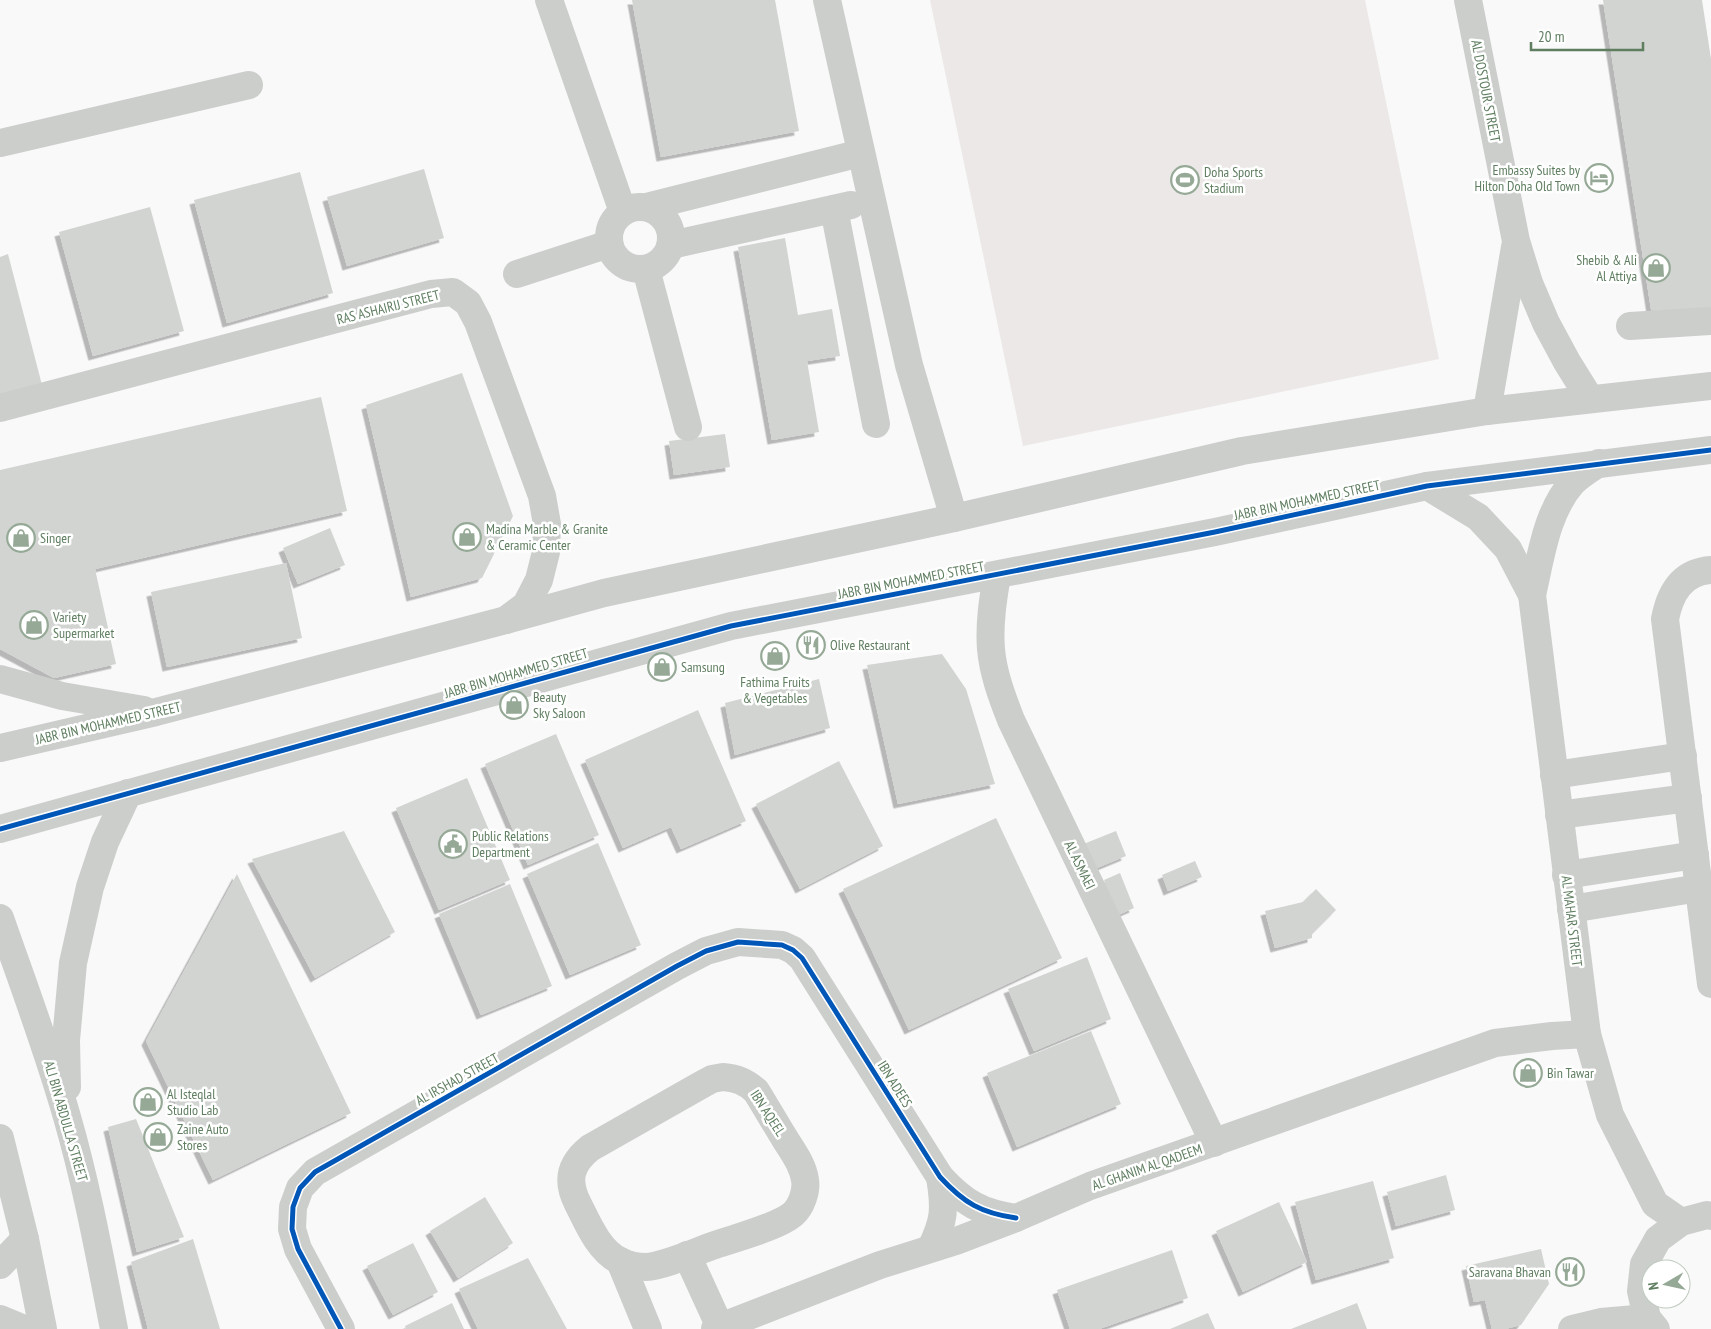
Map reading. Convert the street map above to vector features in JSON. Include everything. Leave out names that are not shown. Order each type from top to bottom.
[{"type":"street","points":[[549,0],[634,210]]},
{"type":"street","points":[[827,0],[909,366],[954,518]]},
{"type":"street","name":"AL DOSTOUR STREET","points":[[1468,0],[1516,241],[1529,283],[1546,323],[1590,399]]},
{"type":"street","points":[[0,143],[250,85]]},
{"type":"street","points":[[634,210],[658,212],[666,221],[671,232],[671,245],[666,256],[657,265],[646,270],[633,269],[622,265],[613,256],[609,244],[609,232],[614,220],[634,210],[861,153]]},
{"type":"street","points":[[671,245],[872,200]]},
{"type":"street","points":[[834,209],[876,424]]},
{"type":"street","name":"AL DOSTOUR STREET","points":[[1487,410],[1498,355],[1516,241]]},
{"type":"street","points":[[517,274],[609,244]]},
{"type":"street","points":[[646,270],[688,427]]},
{"type":"street","name":"RAS ASHAIRIJ STREET","points":[[0,408],[432,294],[453,292],[468,303],[478,322],[542,496],[546,524],[546,552],[539,580],[526,604],[506,620]]},
{"type":"street","points":[[1630,326],[1711,321]]},
{"type":"street","name":"JABR BIN MOHAMMED STREET","points":[[0,748],[156,712],[604,593],[954,518],[1242,451],[1487,410],[1711,386]]},
{"type":"street","name":"JABR BIN MOHAMMED STREET","points":[[0,829],[730,626],[1215,532],[1427,486],[1711,450]]},
{"type":"street","name":"AL MAHAR STREET","points":[[1532,595],[1556,505],[1574,481],[1599,463]]},
{"type":"street","name":"AL MAHAR STREET","points":[[1427,486],[1478,517],[1508,549],[1532,595],[1587,1034],[1610,1115],[1655,1204],[1681,1222]]},
{"type":"street","points":[[1711,570],[1702,571],[1687,578],[1675,589],[1668,603],[1666,619],[1711,984]]},
{"type":"street","name":"AL ASMAEI","points":[[997,575],[992,611],[991,649],[998,685],[1011,720],[1214,1143]]},
{"type":"street","points":[[0,679],[62,696],[156,712]]},
{"type":"street","points":[[1554,775],[1683,756]]},
{"type":"street","points":[[67,1117],[66,1040],[74,962],[90,887],[105,842],[128,793]]},
{"type":"street","points":[[1559,815],[1688,798]]},
{"type":"street","points":[[1566,875],[1695,855]]},
{"type":"street","points":[[1571,910],[1699,888]]},
{"type":"street","name":"ALI BIN ABDULLA STREET","points":[[0,918],[67,1117],[88,1200],[114,1329]]},
{"type":"street","name":"AL IRSHAD STREET","points":[[341,1329],[298,1249],[292,1229],[293,1207],[300,1188],[315,1172],[706,951],[738,942],[771,944]]},
{"type":"street","name":"IBN ADEES","points":[[771,944],[782,945],[793,950],[802,958],[940,1177],[956,1194],[974,1206],[994,1214],[1016,1218]]},
{"type":"street","name":"AL GHANIM AL QADEEM","points":[[718,1328],[880,1265],[1016,1218],[1090,1186],[1495,1043],[1587,1034]]},
{"type":"street","name":"IBN AQEEL","points":[[723,1077],[736,1078],[747,1083],[756,1090],[801,1164],[806,1182],[803,1199],[794,1214],[778,1223],[647,1267],[620,1261],[600,1245],[572,1191],[571,1179],[574,1167],[580,1156],[590,1148],[712,1079],[723,1077]]},
{"type":"street","points":[[0,1138],[25,1239],[42,1329]]},
{"type":"street","name":"IBN ADEES","points":[[931,1248],[942,1223],[944,1212],[940,1177]]},
{"type":"street","points":[[1572,1329],[1602,1322],[1651,1324],[1640,1291],[1644,1264],[1658,1239],[1681,1222],[1707,1215],[1711,1216]]},
{"type":"street","points":[[0,1265],[25,1239]]},
{"type":"street","points":[[687,1255],[718,1328]]},
{"type":"street","points":[[620,1261],[648,1329]]},
{"type":"street","points":[[0,1319],[24,1329]]},
{"type":"shaded area","name":"Doha Sports Stadium","points":[[930,0],[1365,0],[1439,359],[1023,446]]},
{"type":"building","points":[[632,0],[775,0],[799,131],[661,157]]},
{"type":"building","points":[[1603,0],[1702,0],[1711,59],[1711,315],[1653,322]]},
{"type":"building","points":[[424,169],[444,238],[347,266],[327,197]]},
{"type":"building","points":[[300,172],[333,293],[227,323],[194,200]]},
{"type":"building","points":[[150,207],[184,331],[93,356],[59,232]]},
{"type":"building","points":[[785,238],[798,315],[832,309],[840,356],[807,361],[819,432],[772,440],[738,247]]},
{"type":"building","points":[[8,254],[42,385],[0,396],[0,257]]},
{"type":"building","points":[[462,373],[513,516],[482,578],[411,597],[366,405]]},
{"type":"building","points":[[321,397],[347,511],[95,569],[116,664],[54,678],[0,649],[0,470]]},
{"type":"building","points":[[725,434],[730,467],[674,475],[669,441]]},
{"type":"building","points":[[330,528],[345,565],[298,584],[283,548]]},
{"type":"building","points":[[286,563],[302,638],[167,667],[151,592]]},
{"type":"building","points":[[942,654],[966,689],[995,784],[898,804],[867,665]]},
{"type":"building","points":[[819,679],[830,728],[735,755],[725,703]]},
{"type":"building","points":[[698,710],[746,821],[681,849],[671,827],[623,848],[585,760]]},
{"type":"building","name":"Public Relations Department","points":[[556,734],[599,835],[528,865],[485,764]]},
{"type":"building","points":[[839,761],[883,846],[800,889],[756,804]]},
{"type":"building","name":"Public Relations Department","points":[[467,778],[510,880],[439,910],[396,808]]},
{"type":"building","points":[[996,818],[1062,958],[909,1030],[843,889]]},
{"type":"building","points":[[344,831],[395,932],[315,978],[252,859]]},
{"type":"building","points":[[1116,831],[1126,856],[1092,870],[1081,845]]},
{"type":"building","name":"Public Relations Department","points":[[598,843],[641,945],[570,975],[527,874]]},
{"type":"building","points":[[1195,861],[1202,877],[1168,891],[1162,875]]},
{"type":"building","points":[[1120,873],[1134,908],[1118,915],[1104,880]]},
{"type":"building","points":[[237,874],[351,1113],[213,1180],[146,1041]]},
{"type":"building","name":"Public Relations Department","points":[[510,884],[552,986],[481,1015],[439,914]]},
{"type":"building","points":[[1316,889],[1336,910],[1312,934],[1312,938],[1275,948],[1265,911],[1303,902]]},
{"type":"building","points":[[1087,957],[1111,1019],[1034,1051],[1008,989]]},
{"type":"building","points":[[1091,1031],[1121,1104],[1017,1147],[987,1073]]},
{"type":"building","points":[[136,1119],[184,1237],[137,1252],[108,1127]]},
{"type":"building","points":[[1446,1175],[1455,1210],[1396,1226],[1387,1192]]},
{"type":"building","points":[[1373,1181],[1394,1258],[1316,1280],[1295,1202]]},
{"type":"building","points":[[485,1197],[513,1243],[458,1278],[430,1231]]},
{"type":"building","points":[[1279,1202],[1307,1262],[1243,1292],[1216,1231]]},
{"type":"building","points":[[193,1239],[220,1329],[148,1329],[131,1262]]},
{"type":"building","points":[[413,1243],[438,1292],[393,1315],[367,1266]]},
{"type":"building","points":[[1541,1249],[1549,1284],[1521,1325],[1505,1329],[1492,1329],[1485,1300],[1474,1302],[1466,1266]]},
{"type":"building","points":[[1172,1250],[1188,1298],[1099,1329],[1070,1329],[1057,1290]]},
{"type":"building","points":[[528,1258],[567,1329],[478,1329],[459,1289]]},
{"type":"building","points":[[452,1303],[464,1329],[406,1329],[405,1326]]},
{"type":"building","points":[[1357,1303],[1367,1329],[1291,1329]]},
{"type":"building","points":[[1208,1313],[1215,1329],[1170,1329]]},
{"type":"cycle path","points":[[0,829],[731,626],[1215,532],[1427,486],[1711,450]]},
{"type":"cycle path","points":[[341,1329],[298,1249],[292,1229],[293,1207],[300,1188],[315,1172],[677,966],[706,951],[738,942],[782,945],[793,950],[802,958],[940,1177],[957,1194],[983,1210],[1016,1218]]},
{"type":"place","name":"Embassy Suites by Hilton Doha Old Town","points":[[1599,178]]},
{"type":"place","name":"Doha Sports Stadium","points":[[1185,180]]},
{"type":"place","name":"Shebib & Ali Al Attiya","points":[[1656,268]]},
{"type":"place","name":"Madina Marble & Granite & Ceramic Center","points":[[467,537]]},
{"type":"place","name":"Singer","points":[[21,538]]},
{"type":"place","name":"Variety Supermarket","points":[[34,625]]},
{"type":"place","name":"Olive Restaurant","points":[[811,645]]},
{"type":"place","name":"Fathima Fruits & Vegetables","points":[[775,656]]},
{"type":"place","name":"Samsung","points":[[662,667]]},
{"type":"place","name":"Beauty Sky Saloon","points":[[514,705]]},
{"type":"place","name":"Public Relations Department","points":[[453,844]]},
{"type":"place","name":"Bin Tawar","points":[[1528,1073]]},
{"type":"place","name":"Al Isteqlal Studio Lab","points":[[148,1102]]},
{"type":"place","name":"Zaine Auto Stores","points":[[158,1137]]},
{"type":"place","name":"Saravana Bhavan","points":[[1570,1272]]}]
